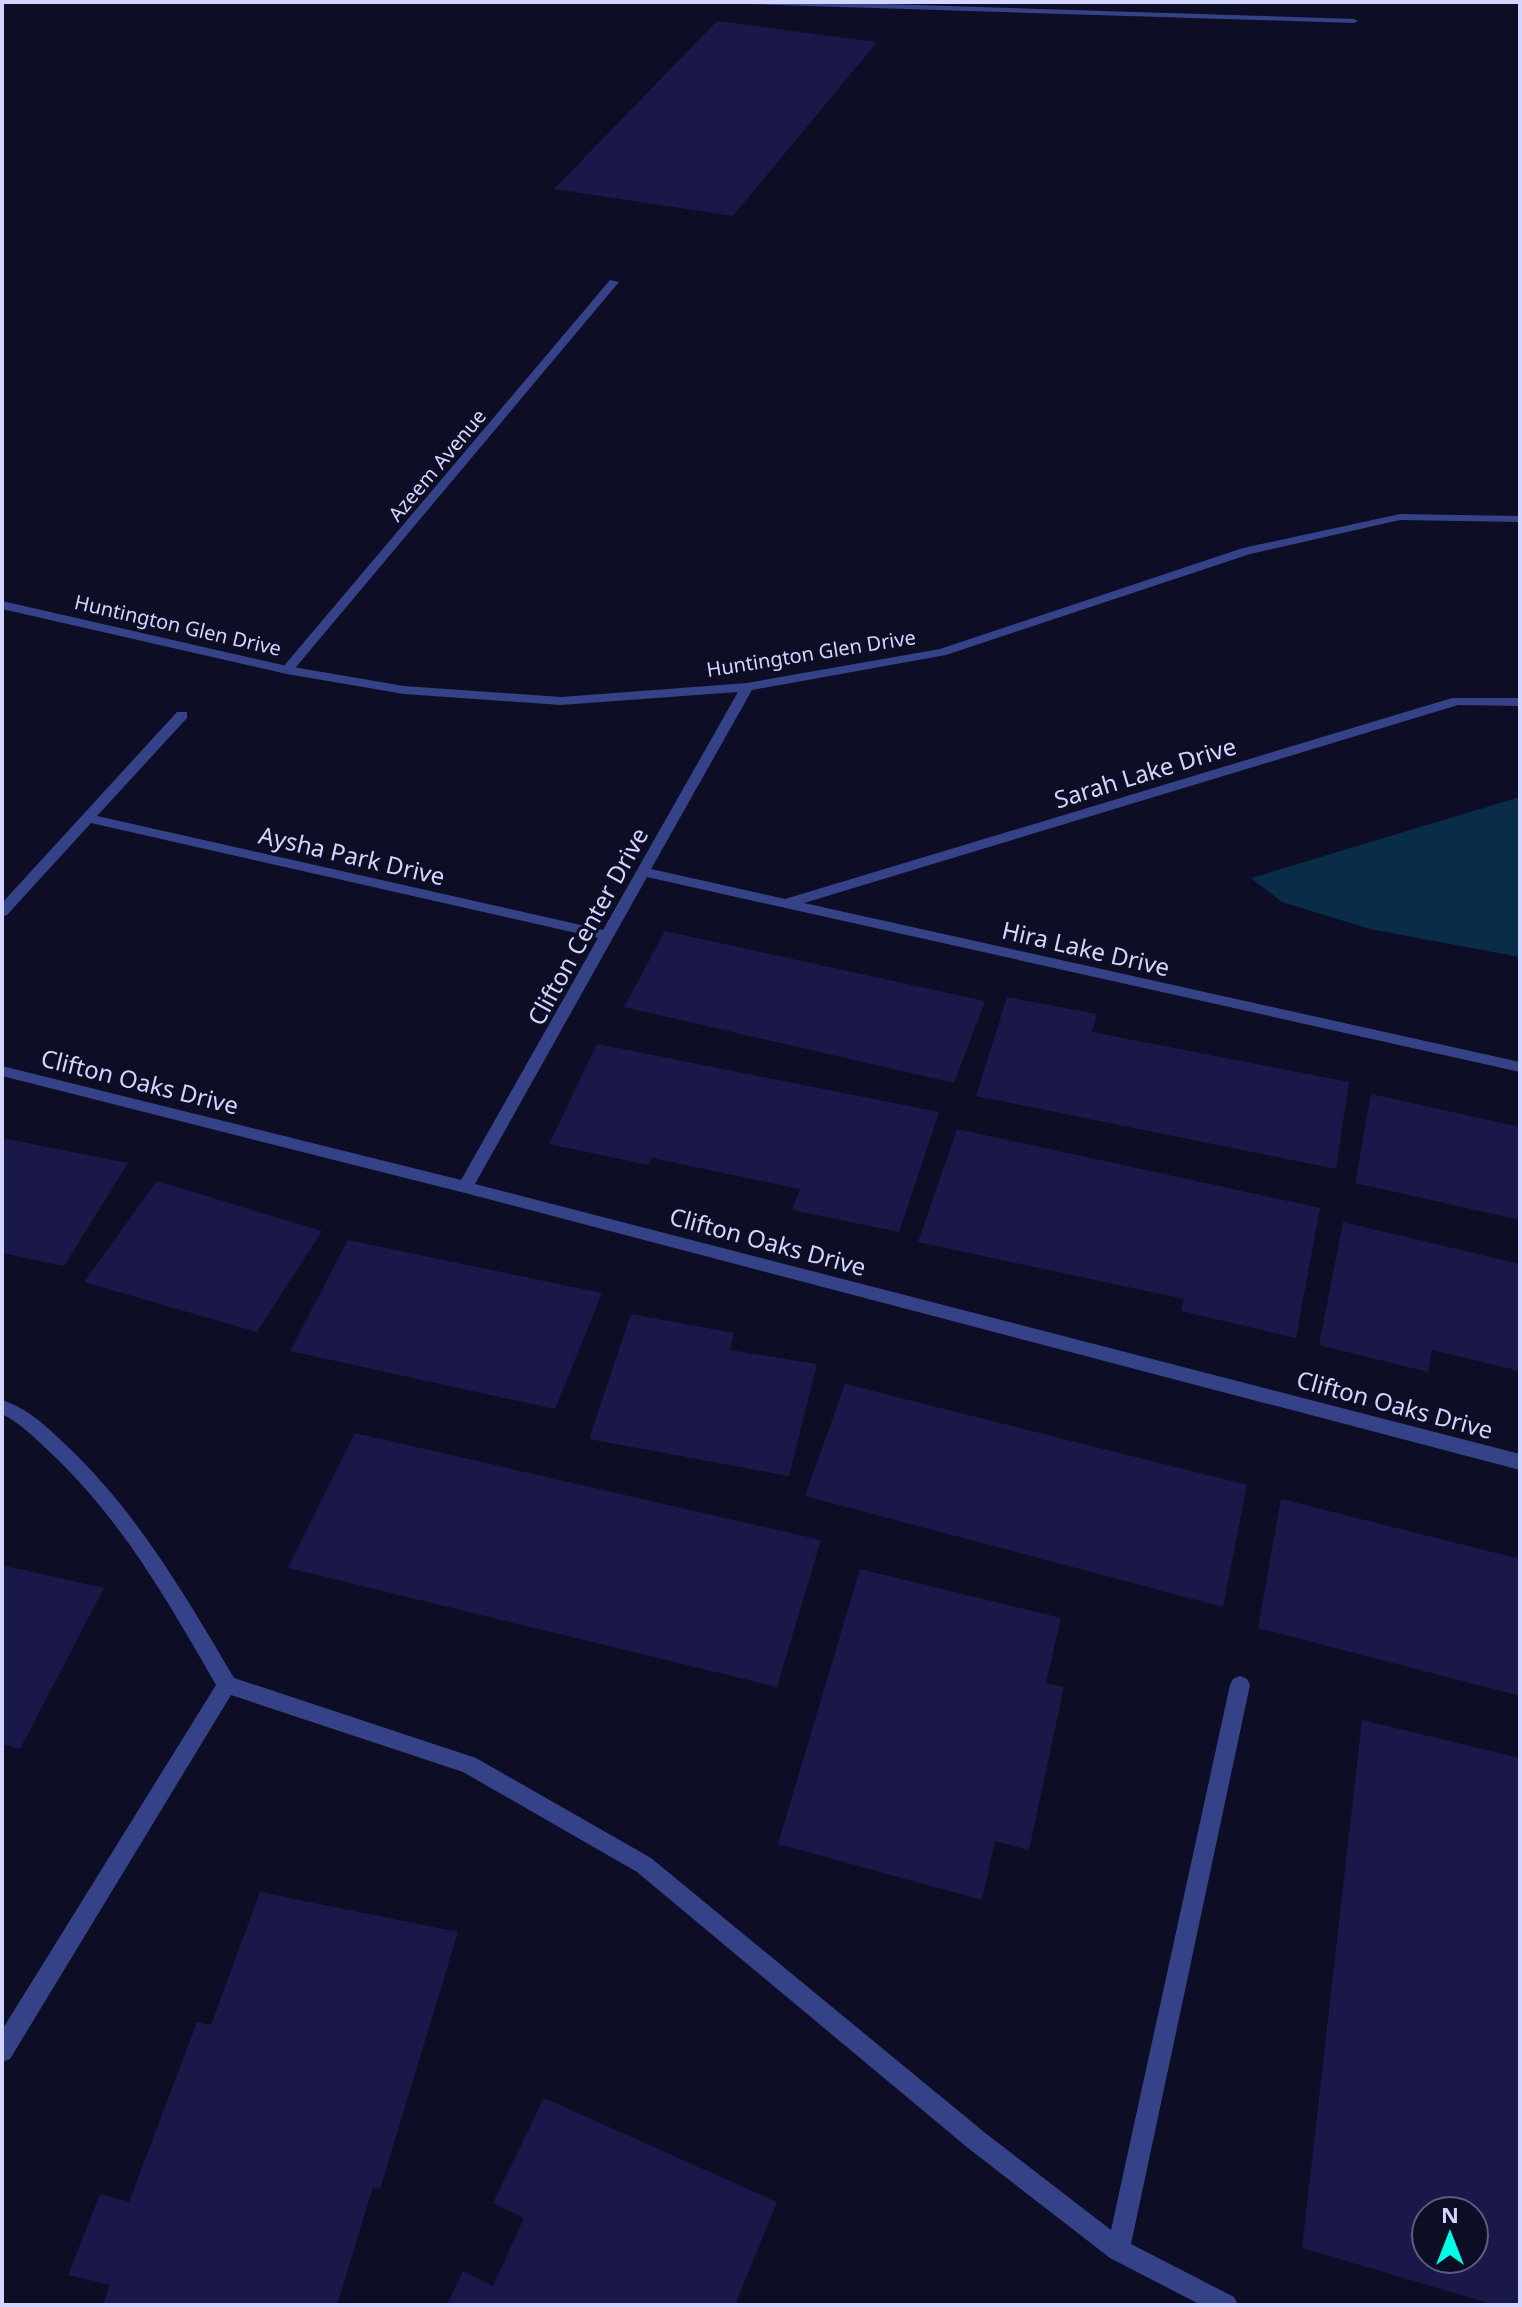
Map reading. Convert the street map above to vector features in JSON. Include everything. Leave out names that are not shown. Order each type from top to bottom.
[{"type":"street","points":[[748,2],[1354,21]]},
{"type":"street","name":"Azeem Avenue","points":[[287,670],[614,282]]},
{"type":"street","name":"Huntington Glen Drive","points":[[2,605],[287,670],[404,690],[561,701],[747,687],[942,652],[1247,551],[1400,517],[1520,519]]},
{"type":"street","name":"Clifton Center Drive","points":[[465,1187],[747,687]]},
{"type":"street","name":"Sarah Lake Drive","points":[[786,904],[1457,701],[1520,702]]},
{"type":"street","points":[[2,912],[182,715]]},
{"type":"street","name":"Aysha Park Drive","points":[[88,818],[606,935]]},
{"type":"street","name":"Hira Lake Drive","points":[[643,872],[1520,1067]]},
{"type":"street","name":"Clifton Oaks Drive","points":[[2,1071],[465,1187],[1520,1462]]},
{"type":"street","points":[[2,1407],[17,1411],[78,1465],[148,1551],[227,1685],[469,1765],[644,1865],[976,2140],[1118,2250],[1226,2305]]},
{"type":"street","points":[[2,2051],[227,1685]]},
{"type":"street","points":[[1118,2250],[1240,1685]]},
{"type":"water","points":[[1520,797],[1520,957],[1370,929],[1282,902],[1251,878]]},
{"type":"building","points":[[717,21],[877,42],[733,216],[554,189]]},
{"type":"building","points":[[665,931],[985,1001],[954,1083],[624,1007]]},
{"type":"building","points":[[1007,997],[1097,1014],[1092,1032],[1349,1082],[1336,1169],[976,1096]]},
{"type":"building","points":[[597,1044],[939,1112],[899,1232],[792,1210],[800,1189],[652,1158],[648,1165],[549,1144]]},
{"type":"building","points":[[1371,1094],[1520,1127],[1520,1220],[1355,1183]]},
{"type":"building","points":[[957,1129],[1320,1208],[1296,1338],[1181,1311],[1184,1299],[918,1242]]},
{"type":"building","points":[[2,1138],[128,1163],[64,1266],[2,1253]]},
{"type":"building","points":[[157,1181],[322,1231],[257,1332],[84,1282]]},
{"type":"building","points":[[1343,1222],[1520,1264],[1520,1371],[1432,1350],[1428,1372],[1319,1345]]},
{"type":"building","points":[[348,1240],[602,1293],[555,1409],[290,1351]]},
{"type":"building","points":[[631,1314],[734,1333],[730,1350],[817,1364],[789,1476],[589,1439]]},
{"type":"building","points":[[845,1384],[1247,1485],[1223,1607],[805,1496]]},
{"type":"building","points":[[355,1433],[821,1540],[777,1687],[288,1568]]},
{"type":"building","points":[[1281,1499],[1520,1559],[1520,1696],[1258,1628]]},
{"type":"building","points":[[2,1565],[104,1588],[20,1749],[2,1744]]},
{"type":"building","points":[[860,1569],[1061,1618],[1046,1683],[1064,1687],[1029,1850],[995,1841],[982,1900],[778,1844]]},
{"type":"building","points":[[1362,1720],[1520,1758],[1520,2305],[1495,2305],[1302,2248]]},
{"type":"building","points":[[260,1892],[458,1932],[380,2189],[373,2187],[337,2305],[103,2305],[110,2285],[68,2275],[100,2194],[129,2202],[197,2022],[211,2025]]},
{"type":"building","points":[[544,2098],[777,2202],[735,2305],[447,2305],[463,2271],[493,2286],[524,2218],[493,2203]]}]
